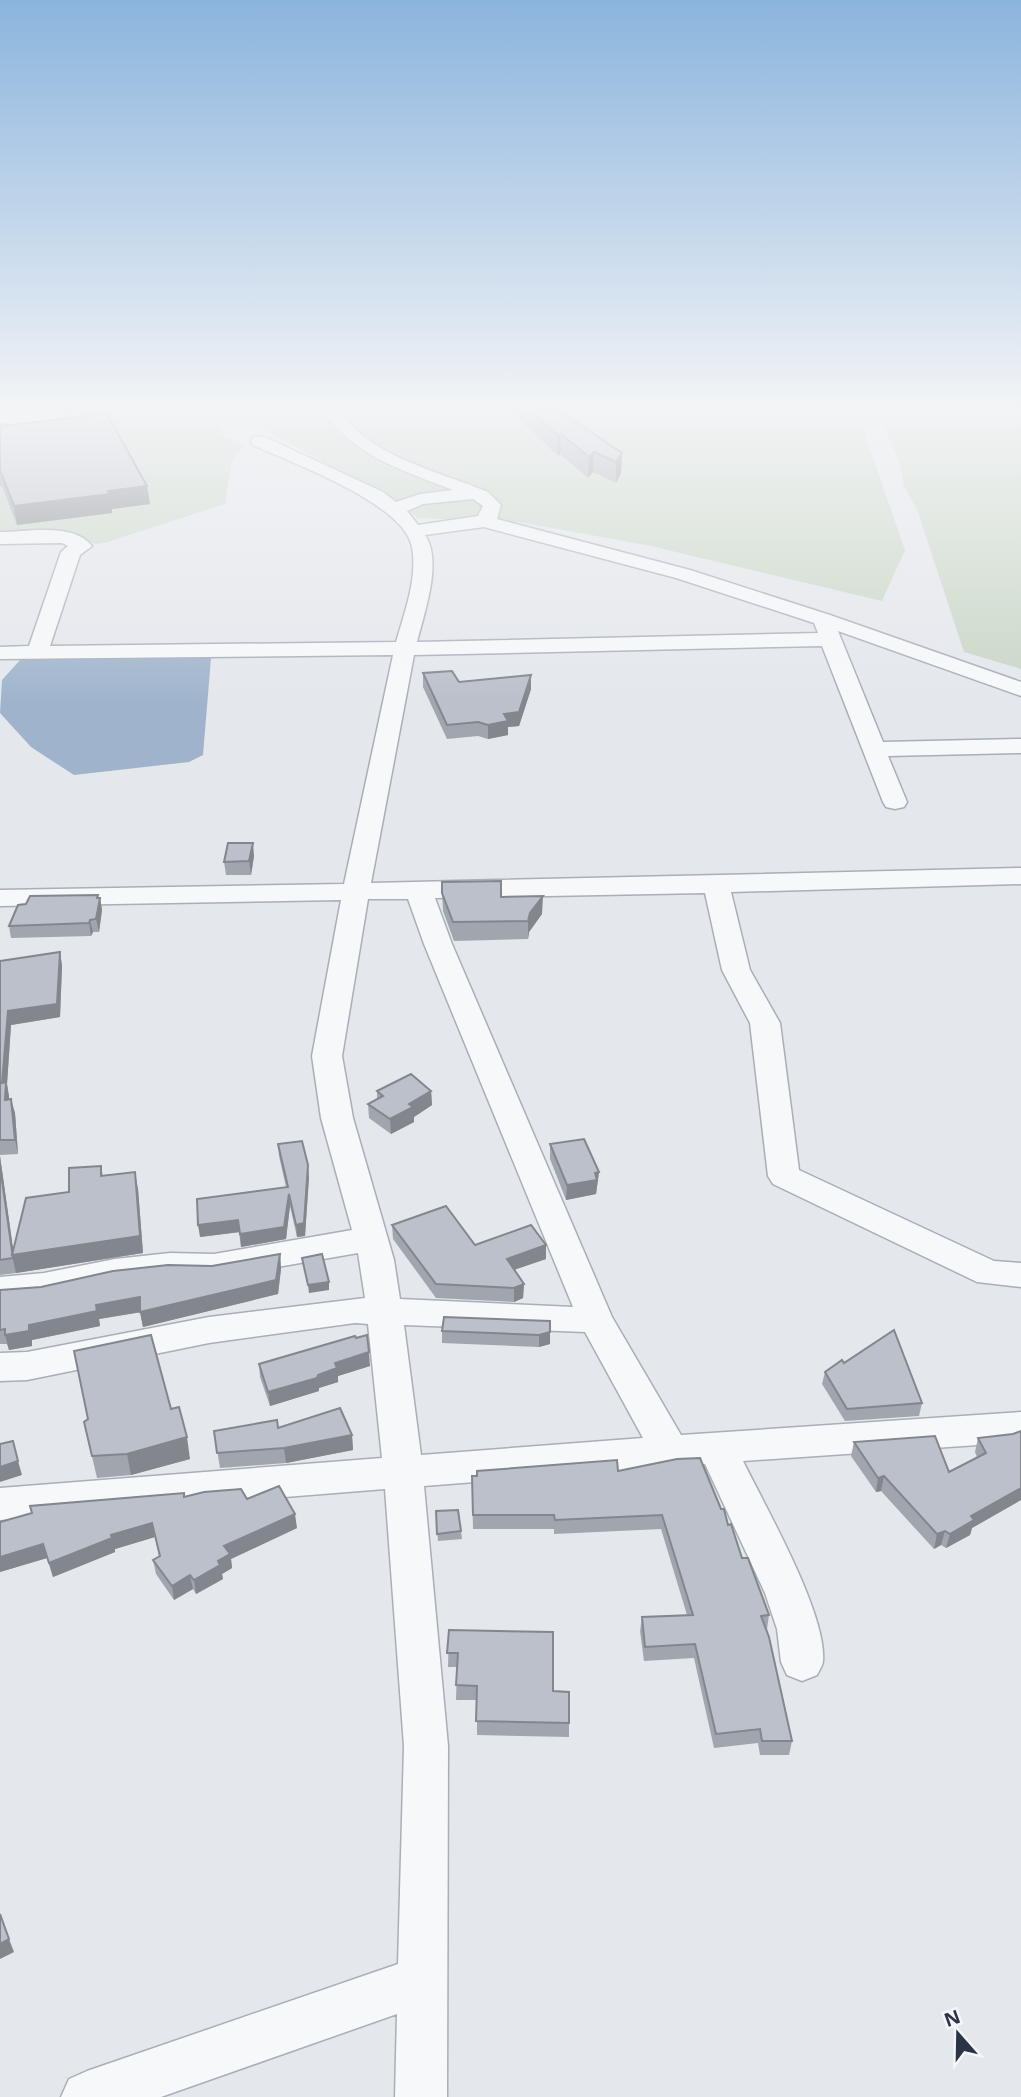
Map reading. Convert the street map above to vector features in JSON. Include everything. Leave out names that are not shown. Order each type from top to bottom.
[{"type":"street","points":[[393,507],[421,543],[424,569],[405,647],[356,891],[327,1056],[337,1118],[371,1240],[385,1311],[404,1472],[426,1746],[421,2097]]},
{"type":"street","points":[[396,509],[401,507]]},
{"type":"street","points":[[484,521],[491,514],[493,507]]},
{"type":"street","points":[[413,531],[484,521],[683,574],[827,629],[1021,689]]},
{"type":"street","points":[[0,538],[65,537],[82,546],[71,552],[37,653]]},
{"type":"street","points":[[0,653],[405,647],[643,647],[827,629]]},
{"type":"street","points":[[827,629],[895,802]]},
{"type":"street","points":[[874,749],[1021,746]]},
{"type":"street","points":[[0,898],[716,885],[1021,876]]},
{"type":"street","points":[[716,885],[736,970],[765,1023],[784,1177],[989,1273],[1021,1275]]},
{"type":"street","points":[[418,889],[438,944],[595,1318],[670,1451]]},
{"type":"street","points":[[0,1290],[44,1286],[115,1272],[170,1265],[214,1266],[371,1240]]},
{"type":"street","points":[[0,1367],[27,1366],[209,1330],[355,1310],[571,1320],[595,1318]]},
{"type":"street","points":[[0,1504],[670,1451],[1021,1427]]},
{"type":"street","points":[[717,1448],[786,1593],[798,1629],[803,1662]]},
{"type":"street","points":[[87,2097],[423,1980]]},
{"type":"green space","points":[[0,507],[216,507],[104,543],[96,544],[72,535],[0,535]]},
{"type":"green space","points":[[403,507],[890,507],[905,550],[882,601],[651,546],[519,522],[418,518]]},
{"type":"green space","points":[[915,507],[1021,507],[1021,669],[964,652]]},
{"type":"water","points":[[211,658],[203,755],[189,762],[74,775],[31,747],[0,713],[2,680],[21,659]]},
{"type":"building","points":[[452,671],[459,682],[531,675],[519,712],[504,714],[508,721],[488,725],[478,722],[447,725],[423,673]]},
{"type":"building","points":[[228,843],[253,843],[249,861],[224,862]]},
{"type":"building","points":[[501,881],[501,897],[543,896],[530,913],[528,921],[453,922],[442,893],[442,882]]},
{"type":"building","points":[[98,895],[97,898],[100,898],[96,919],[90,920],[89,923],[9,926],[18,905],[26,904],[30,896]]},
{"type":"building","points":[[60,952],[57,1004],[8,1011],[2,1083],[6,1082],[5,1100],[11,1099],[15,1140],[0,1140],[0,961]]},
{"type":"building","points":[[411,1074],[431,1091],[409,1104],[413,1107],[390,1119],[368,1104],[383,1096],[377,1091]]},
{"type":"building","points":[[584,1139],[599,1172],[595,1173],[597,1180],[567,1185],[550,1144]]},
{"type":"building","points":[[302,1141],[308,1165],[304,1223],[296,1225],[289,1194],[284,1227],[240,1234],[238,1220],[198,1225],[197,1199],[288,1187],[278,1144]]},
{"type":"building","points":[[0,1166],[13,1258],[0,1260]]},
{"type":"building","points":[[101,1166],[101,1176],[135,1172],[140,1236],[12,1255],[26,1198],[69,1192],[69,1168]]},
{"type":"building","points":[[446,1206],[475,1245],[531,1225],[546,1245],[507,1259],[524,1284],[514,1288],[436,1284],[392,1225]]},
{"type":"building","points":[[280,1254],[276,1280],[140,1312],[140,1297],[96,1305],[97,1311],[29,1325],[29,1331],[5,1335],[5,1329],[0,1330],[0,1290],[41,1287],[113,1271],[168,1265],[212,1266]]},
{"type":"building","points":[[322,1254],[329,1282],[308,1285],[302,1258]]},
{"type":"building","points":[[444,1317],[550,1321],[550,1332],[539,1335],[442,1331]]},
{"type":"building","points":[[894,1330],[922,1403],[847,1409],[825,1372],[842,1360],[844,1363]]},
{"type":"building","points":[[151,1335],[171,1409],[179,1407],[187,1437],[127,1454],[92,1456],[84,1422],[88,1419],[74,1351]]},
{"type":"building","points":[[367,1335],[369,1352],[335,1363],[337,1368],[318,1375],[317,1378],[268,1392],[259,1364],[355,1336]]},
{"type":"building","points":[[340,1408],[352,1435],[284,1448],[217,1453],[214,1431],[277,1420],[278,1428]]},
{"type":"building","points":[[1021,1431],[1021,1488],[971,1516],[974,1520],[950,1534],[945,1531],[937,1534],[884,1476],[878,1478],[854,1442],[935,1436],[949,1472],[986,1453],[978,1438]]},
{"type":"building","points":[[13,1441],[18,1461],[0,1467],[0,1444]]},
{"type":"building","points":[[700,1458],[721,1509],[724,1509],[728,1525],[731,1524],[742,1558],[748,1558],[769,1615],[761,1616],[769,1637],[792,1741],[762,1741],[760,1729],[716,1734],[695,1644],[645,1647],[642,1617],[693,1615],[662,1515],[555,1520],[554,1515],[473,1515],[472,1476],[477,1476],[477,1471],[617,1460],[618,1471],[677,1459]]},
{"type":"building","points":[[279,1486],[295,1514],[224,1546],[230,1554],[218,1561],[220,1565],[194,1580],[190,1575],[172,1586],[153,1560],[160,1556],[152,1523],[111,1535],[112,1538],[49,1563],[43,1544],[0,1557],[0,1522],[32,1513],[30,1506],[184,1493],[184,1497],[204,1492],[241,1489],[247,1499]]},
{"type":"building","points":[[458,1510],[461,1531],[437,1534],[436,1511]]},
{"type":"building","points":[[449,1630],[553,1632],[553,1691],[569,1692],[569,1723],[476,1721],[477,1686],[456,1685],[458,1653],[447,1653]]},
{"type":"building","points":[[0,1914],[9,1939],[0,1944]]}]
